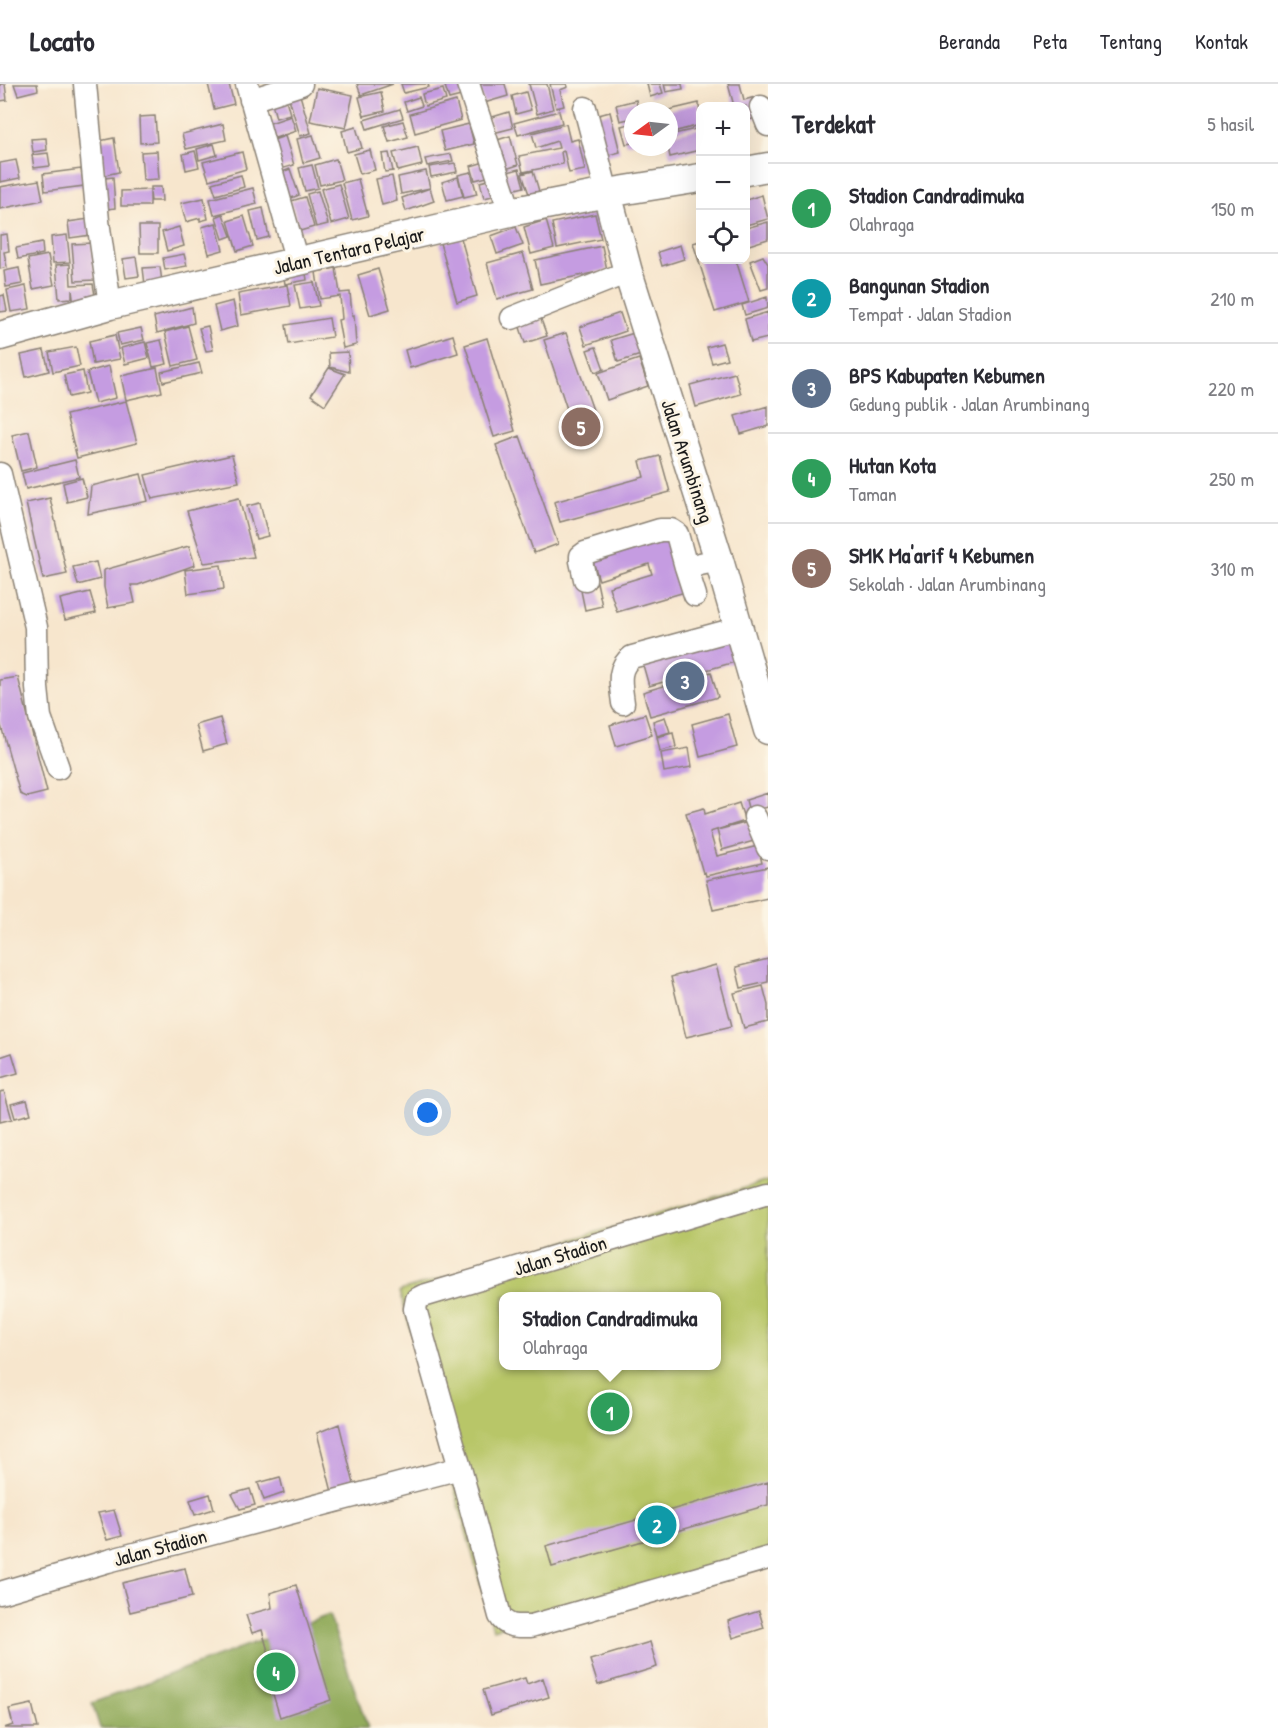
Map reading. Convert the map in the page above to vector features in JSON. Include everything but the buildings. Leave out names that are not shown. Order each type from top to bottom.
[{"type":"main road","points":[[750,170],[768,168]]},
{"type":"main road","name":"Jalan Tentara Pelajar","points":[[0,336],[110,305],[510,212],[696,179]]},
{"type":"main road","name":"Jalan Arumbinang","points":[[607,193],[628,272],[719,560],[768,730]]},
{"type":"street","points":[[85,84],[98,221],[110,305]]},
{"type":"street","points":[[297,262],[249,92],[301,84]]},
{"type":"street","points":[[468,84],[510,212]]},
{"type":"street","points":[[585,108],[607,193]]},
{"type":"street","points":[[512,318],[628,272]]},
{"type":"street","points":[[0,474],[36,627],[40,717],[58,768]]},
{"type":"street","points":[[585,579],[581,561],[581,556],[585,553],[660,530],[671,530],[677,534],[695,595]]},
{"type":"street","points":[[686,567],[719,560]]},
{"type":"street","points":[[623,703],[621,669],[632,657],[739,628]]},
{"type":"street","points":[[755,817],[768,848]]},
{"type":"street","name":"Jalan Stadion","points":[[768,1193],[423,1296],[417,1299],[415,1309],[503,1621],[512,1626],[531,1626],[768,1558]]},
{"type":"street","name":"Jalan Stadion","points":[[0,1593],[108,1561],[460,1468]]},
{"type":"green space","points":[[768,1181],[768,1557],[493,1629],[400,1291]]},
{"type":"green space","points":[[329,1615],[368,1728],[100,1728],[92,1703]]},
{"type":"place","name":"SMK Ma'arif 4 Kebumen","points":[[581,427]]},
{"type":"place","name":"BPS Kabupaten Kebumen","points":[[685,681]]},
{"type":"place","name":"Stadion Candradimuka","points":[[610,1412]]},
{"type":"place","name":"Bangunan Stadion","points":[[657,1525]]},
{"type":"place","name":"Hutan Kota","points":[[276,1672]]}]
